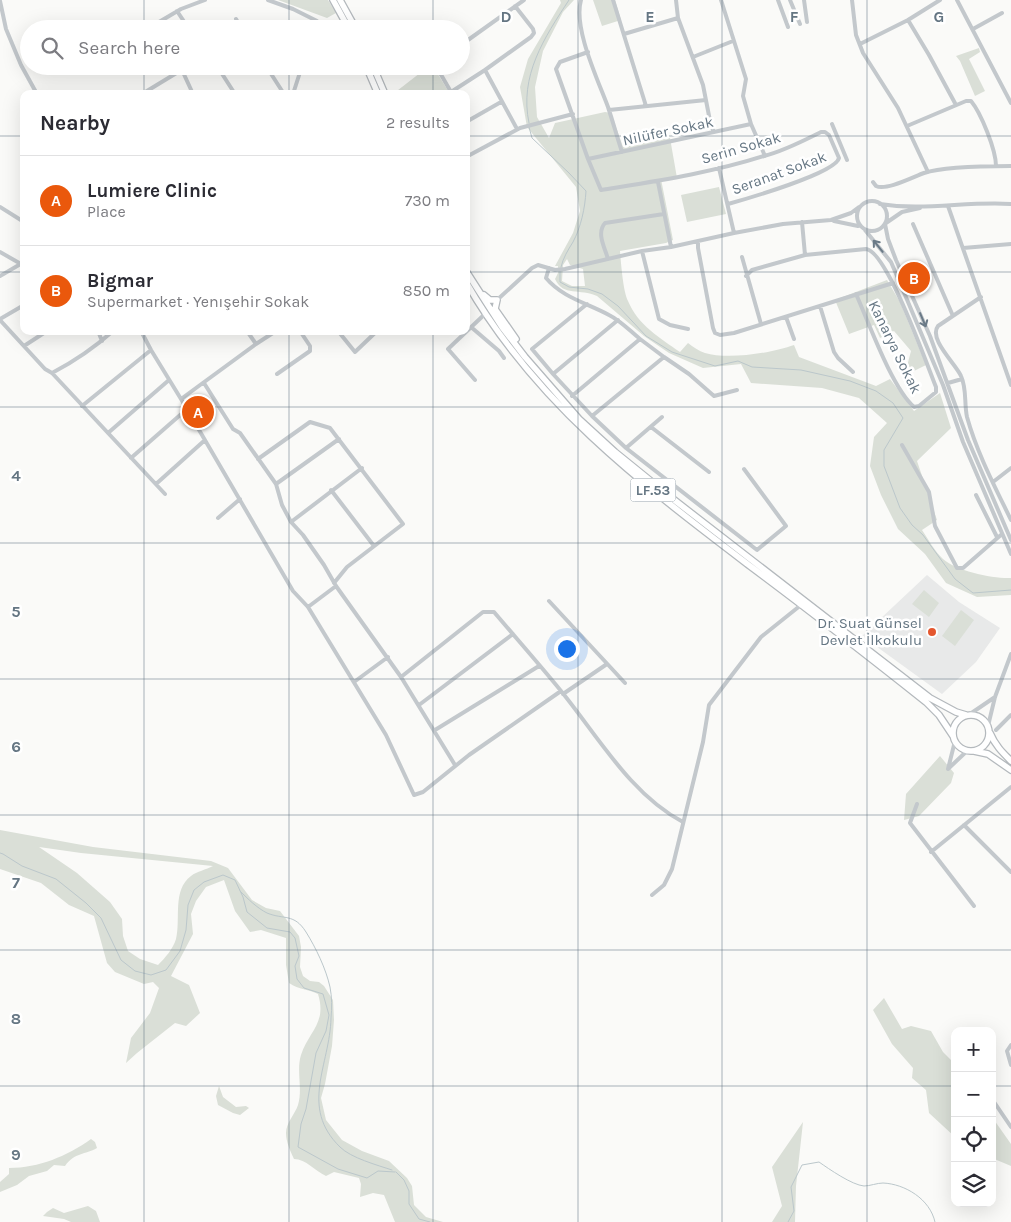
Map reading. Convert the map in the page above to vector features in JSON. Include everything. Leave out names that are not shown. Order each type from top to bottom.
[{"type":"highway","points":[[333,0],[344,20]]},
{"type":"highway","points":[[340,0],[351,20]]},
{"type":"highway","points":[[370,75],[376,90]]},
{"type":"highway","points":[[377,75],[383,90]]},
{"type":"highway","points":[[470,272],[487,299],[497,300],[495,309],[571,411]]},
{"type":"highway","name":"LF.53","points":[[470,277],[502,327],[571,411],[644,475],[930,698],[956,712],[981,717],[991,729],[993,741],[1011,761]]},
{"type":"highway","name":"LF.53","points":[[470,288],[486,313],[540,384],[586,434],[627,470],[926,702],[939,715],[958,746],[967,751]]},
{"type":"highway","points":[[954,738],[954,725],[957,721],[968,715]]},
{"type":"highway","points":[[967,751],[982,748],[991,729]]},
{"type":"highway","points":[[974,750],[988,754],[1011,770]]},
{"type":"street","points":[[162,20],[177,11],[205,0]]},
{"type":"street","points":[[268,0],[293,9],[315,20]]},
{"type":"street","points":[[470,38],[524,0]]},
{"type":"street","points":[[581,0],[578,17],[622,152]]},
{"type":"street","points":[[613,0],[646,106]]},
{"type":"street","points":[[676,0],[678,18],[703,85],[711,126],[714,132]]},
{"type":"street","points":[[722,0],[746,79],[743,96],[765,156]]},
{"type":"street","points":[[778,0],[788,27]]},
{"type":"street","points":[[790,0],[800,24]]},
{"type":"street","points":[[804,0],[808,22]]},
{"type":"street","points":[[860,44],[908,20],[940,0]]},
{"type":"street","points":[[956,0],[1011,103]]},
{"type":"street","points":[[0,1],[6,29],[20,63]]},
{"type":"street","points":[[852,1],[856,35],[869,64],[898,108],[928,172]]},
{"type":"street","points":[[455,90],[534,33],[533,29],[514,6]]},
{"type":"street","points":[[177,11],[183,20]]},
{"type":"street","points":[[973,29],[1002,13]]},
{"type":"street","points":[[624,34],[678,18]]},
{"type":"street","points":[[908,20],[956,105]]},
{"type":"street","points":[[693,57],[733,41]]},
{"type":"street","points":[[588,52],[560,62],[556,69],[588,159]]},
{"type":"street","points":[[485,70],[501,102],[518,128]]},
{"type":"street","points":[[27,75],[35,90]]},
{"type":"street","points":[[149,90],[174,75]]},
{"type":"street","points":[[184,75],[191,90]]},
{"type":"street","points":[[223,75],[232,90]]},
{"type":"street","points":[[272,75],[281,90]]},
{"type":"street","points":[[294,90],[299,75]]},
{"type":"street","points":[[441,75],[449,90]]},
{"type":"street","points":[[609,110],[706,100]]},
{"type":"street","points":[[907,126],[969,100],[974,103],[992,143],[996,166]]},
{"type":"street","points":[[470,120],[501,102]]},
{"type":"street","points":[[470,155],[518,128],[573,114]]},
{"type":"street","name":"Nilüfer Sokak","points":[[588,159],[752,124]]},
{"type":"street","points":[[832,124],[847,160]]},
{"type":"street","name":"Serin Sokak","points":[[588,159],[601,190],[658,182],[719,168],[765,156],[825,132],[829,135],[839,158],[838,162]]},
{"type":"street","name":"Seranat Sokak","points":[[728,204],[801,180],[838,162]]},
{"type":"street","points":[[873,182],[876,186],[884,188],[928,172],[942,169],[1011,166]]},
{"type":"street","points":[[719,168],[734,233]]},
{"type":"street","points":[[658,182],[671,247]]},
{"type":"street","points":[[831,220],[851,213],[867,202],[891,206],[1011,204]]},
{"type":"street","points":[[880,204],[884,207],[887,215],[885,224],[888,240],[930,336],[968,440],[1011,540]]},
{"type":"street","points":[[497,300],[532,268],[538,265],[555,270],[565,269],[642,251],[802,222],[831,220],[857,225],[863,229],[878,230],[902,212],[927,206]]},
{"type":"street","points":[[948,206],[1011,385]]},
{"type":"street","points":[[0,207],[20,220]]},
{"type":"street","points":[[859,207],[856,220],[891,262],[1011,554]]},
{"type":"street","points":[[608,259],[601,234],[601,228],[605,223],[664,214]]},
{"type":"street","points":[[802,222],[805,255]]},
{"type":"street","points":[[913,224],[953,316]]},
{"type":"street","points":[[698,241],[715,333],[720,335],[734,333],[893,283]]},
{"type":"street","points":[[964,248],[1011,244]]},
{"type":"street","points":[[746,276],[752,270],[805,255],[870,250],[886,268],[900,300],[906,297]]},
{"type":"street","points":[[642,251],[659,319],[670,325],[688,329]]},
{"type":"street","points":[[0,252],[20,262]]},
{"type":"street","points":[[742,257],[761,324]]},
{"type":"street","points":[[0,276],[20,264]]},
{"type":"street","points":[[548,268],[546,278],[552,286],[572,298],[618,320],[640,339],[689,374],[714,396],[736,390]]},
{"type":"street","name":"Kanarya Sokak","points":[[856,294],[888,367],[901,390],[914,407],[919,406],[936,392],[917,339],[900,300]]},
{"type":"street","points":[[981,297],[936,328],[935,334],[941,346],[956,366],[962,379],[967,416],[976,443],[1011,520]]},
{"type":"street","points":[[587,304],[532,349],[572,396],[626,448],[757,550],[786,526],[744,469]]},
{"type":"street","points":[[820,306],[834,352],[853,372]]},
{"type":"street","points":[[20,307],[0,319],[45,369],[52,373],[165,494]]},
{"type":"street","points":[[486,313],[471,327],[499,351],[504,358]]},
{"type":"street","points":[[786,317],[794,339]]},
{"type":"street","points":[[553,374],[618,320]]},
{"type":"street","points":[[24,346],[41,335]]},
{"type":"street","points":[[100,335],[102,341]]},
{"type":"street","points":[[52,373],[74,362],[109,335]]},
{"type":"street","points":[[143,335],[293,591],[308,607],[386,735],[414,796],[423,792],[455,765],[562,692],[607,664]]},
{"type":"street","points":[[250,335],[256,344]]},
{"type":"street","points":[[181,399],[270,335]]},
{"type":"street","points":[[277,374],[310,351],[310,346],[303,335]]},
{"type":"street","points":[[341,335],[356,352],[373,335]]},
{"type":"street","points":[[463,335],[448,349],[475,380]]},
{"type":"street","points":[[572,396],[640,339]]},
{"type":"street","points":[[82,406],[150,350]]},
{"type":"street","points":[[592,416],[664,357]]},
{"type":"street","points":[[943,385],[962,379]]},
{"type":"street","points":[[108,433],[169,380]]},
{"type":"street","points":[[204,383],[233,429],[240,433],[276,484],[282,505],[291,522],[303,535],[335,584],[401,676],[455,765]]},
{"type":"street","points":[[131,458],[187,409]]},
{"type":"street","points":[[626,448],[662,417]]},
{"type":"street","points":[[258,459],[310,422],[330,428],[403,524],[347,566],[335,584],[308,607]]},
{"type":"street","points":[[651,427],[709,472]]},
{"type":"street","points":[[276,484],[339,439]]},
{"type":"street","points":[[156,484],[205,440]]},
{"type":"street","points":[[902,445],[929,492],[935,526],[957,568],[963,568],[1002,534]]},
{"type":"street","points":[[291,522],[362,468]]},
{"type":"street","points":[[993,482],[1011,468]]},
{"type":"street","points":[[331,490],[374,546]]},
{"type":"street","points":[[976,495],[997,537]]},
{"type":"street","points":[[218,518],[240,499]]},
{"type":"street","points":[[549,601],[625,683]]},
{"type":"street","points":[[652,895],[664,885],[672,869],[703,742],[710,705],[761,637],[801,605]]},
{"type":"street","points":[[401,676],[483,612],[494,612],[562,692],[635,784],[672,816],[682,822]]},
{"type":"street","points":[[419,705],[513,634]]},
{"type":"street","points":[[991,729],[995,697],[1011,654]]},
{"type":"street","points":[[354,682],[388,657]]},
{"type":"street","points":[[435,730],[539,666]]},
{"type":"street","points":[[968,715],[995,697]]},
{"type":"street","points":[[991,729],[1011,715]]},
{"type":"street","points":[[954,738],[948,769],[967,751]]},
{"type":"street","points":[[931,852],[1011,788]]},
{"type":"street","points":[[917,804],[910,823],[974,906]]},
{"type":"street","points":[[964,825],[1011,872]]},
{"type":"street","points":[[1011,1045],[1007,1051],[1011,1065]]},
{"type":"street","points":[[996,1106],[1011,1127]]},
{"type":"shaded area","points":[[278,0],[328,0],[336,13],[327,18]]},
{"type":"shaded area","points":[[560,0],[574,0],[563,12],[543,51],[535,87],[537,117],[549,138],[555,123],[605,112],[611,113],[623,147],[670,138],[677,178],[661,179],[673,240],[666,243],[620,251],[622,277],[626,296],[632,310],[650,330],[680,352],[688,343],[705,353],[726,356],[762,353],[794,345],[799,357],[876,386],[890,379],[914,411],[940,393],[951,428],[917,461],[937,520],[922,530],[937,553],[949,563],[966,571],[1011,578],[1011,595],[977,597],[946,583],[925,554],[898,529],[881,495],[870,466],[874,437],[887,423],[859,398],[822,388],[751,383],[741,364],[703,368],[669,353],[644,336],[597,296],[567,290],[558,285],[555,279],[558,273],[558,266],[555,266],[573,233],[580,211],[576,187],[527,127],[520,87],[528,59],[561,3]],"holes":[[[567,259],[570,265],[583,269],[585,286],[572,286],[562,281],[563,265]]]},
{"type":"shaded area","points":[[593,0],[615,0],[621,20],[602,26]]},
{"type":"shaded area","points":[[979,48],[980,52],[969,59],[985,91],[975,96],[956,56]]},
{"type":"shaded area","points":[[417,75],[438,75],[448,90],[398,90]]},
{"type":"shaded area","points":[[719,187],[726,214],[687,222],[681,195]]},
{"type":"shaded area","points":[[887,280],[900,302],[926,365],[908,374],[906,370],[911,351],[894,331],[880,338],[874,325],[849,334],[835,300]]},
{"type":"shaded area","name":"Dr. Suat Günsel Devlet İlkokulu","points":[[927,575],[959,602],[1000,628],[976,662],[942,694],[862,636]]},
{"type":"shaded area","points":[[924,590],[939,603],[929,617],[912,604]]},
{"type":"shaded area","points":[[961,610],[974,620],[955,646],[942,636]]},
{"type":"shaded area","points":[[940,756],[954,773],[951,783],[919,816],[904,820],[906,794]]},
{"type":"shaded area","points":[[0,830],[93,847],[211,861],[228,868],[252,900],[266,908],[280,911],[299,936],[301,947],[300,967],[303,976],[310,981],[319,982],[324,986],[333,1000],[332,1046],[321,1098],[326,1120],[342,1140],[362,1151],[389,1161],[407,1178],[412,1186],[414,1205],[426,1217],[443,1222],[395,1222],[384,1195],[373,1193],[360,1197],[361,1184],[359,1178],[334,1172],[326,1176],[306,1163],[294,1159],[287,1143],[286,1129],[298,1105],[301,1055],[319,1020],[320,1004],[318,994],[289,983],[286,965],[286,938],[261,930],[250,932],[235,911],[224,880],[206,887],[196,901],[191,914],[193,934],[171,976],[189,985],[200,1013],[186,1026],[175,1023],[126,1063],[131,1038],[150,1013],[159,988],[153,982],[144,984],[115,972],[107,963],[94,916],[69,905],[41,883],[0,869]],"holes":[[[39,847],[213,866],[193,874],[181,889],[175,943],[158,965],[140,959],[128,951],[123,936],[122,919],[110,902],[77,873]]]},
{"type":"shaded area","points":[[884,998],[902,1029],[911,1026],[931,1031],[943,1052],[951,1060],[951,1133],[929,1113],[926,1090],[912,1078],[913,1068],[892,1044],[873,1010]]},
{"type":"shaded area","points":[[219,1086],[223,1097],[236,1107],[246,1106],[249,1108],[240,1115],[218,1105],[216,1096]]},
{"type":"shaded area","points":[[803,1122],[796,1186],[795,1222],[772,1222],[782,1206],[772,1167]]},
{"type":"shaded area","points":[[996,1123],[1011,1144],[1011,1166],[996,1160]]},
{"type":"shaded area","points":[[91,1139],[95,1142],[97,1148],[76,1156],[65,1166],[54,1165],[47,1171],[29,1176],[17,1185],[0,1192],[0,1182],[9,1174],[9,1168],[31,1166],[52,1160],[72,1151]]},
{"type":"shaded area","points":[[88,1206],[96,1211],[100,1222],[71,1222],[43,1216],[53,1208],[64,1213]]},
{"type":"waterway","points":[[529,123],[527,106],[531,73],[543,43],[569,0]]},
{"type":"waterway","points":[[529,127],[532,138],[586,191],[584,211],[580,224],[561,267]]},
{"type":"waterway","points":[[560,271],[560,282],[569,287],[588,289],[602,294],[618,306],[646,336],[672,352],[715,366],[738,361],[752,367],[801,370],[850,381],[876,391],[893,403],[903,418],[884,450],[884,466],[900,508],[912,525],[923,535],[955,579],[973,593],[1011,590]]},
{"type":"waterway","points":[[0,853],[22,866],[56,879],[86,903],[101,918],[121,960],[135,971],[151,975],[166,970],[180,951],[186,930],[188,905],[194,890],[204,882],[223,875],[235,880],[243,897],[247,912],[267,928],[290,932],[295,938],[299,956],[295,966],[297,979],[304,988],[323,994],[329,1015],[326,1031],[316,1053],[298,1147],[338,1169],[367,1178],[378,1171],[395,1172]]},
{"type":"waterway","points":[[240,891],[256,906],[267,913],[293,919],[306,932],[326,973],[330,987],[332,1010],[320,1085],[321,1117],[328,1132],[345,1151],[364,1161],[392,1170]]},
{"type":"waterway","points":[[788,1222],[794,1211],[791,1187],[802,1165],[819,1162],[859,1185],[866,1186],[883,1183],[900,1186],[908,1190],[928,1206],[935,1222]]},
{"type":"waterway","points":[[396,1172],[404,1180],[409,1191],[409,1204],[419,1219],[430,1222]]},
{"type":"place","name":"Bigmar","points":[[914,278]]},
{"type":"place","name":"Lumiere Clinic","points":[[198,412]]},
{"type":"place","name":"Dr. Suat Günsel Devlet İlkokulu","points":[[932,632]]}]
